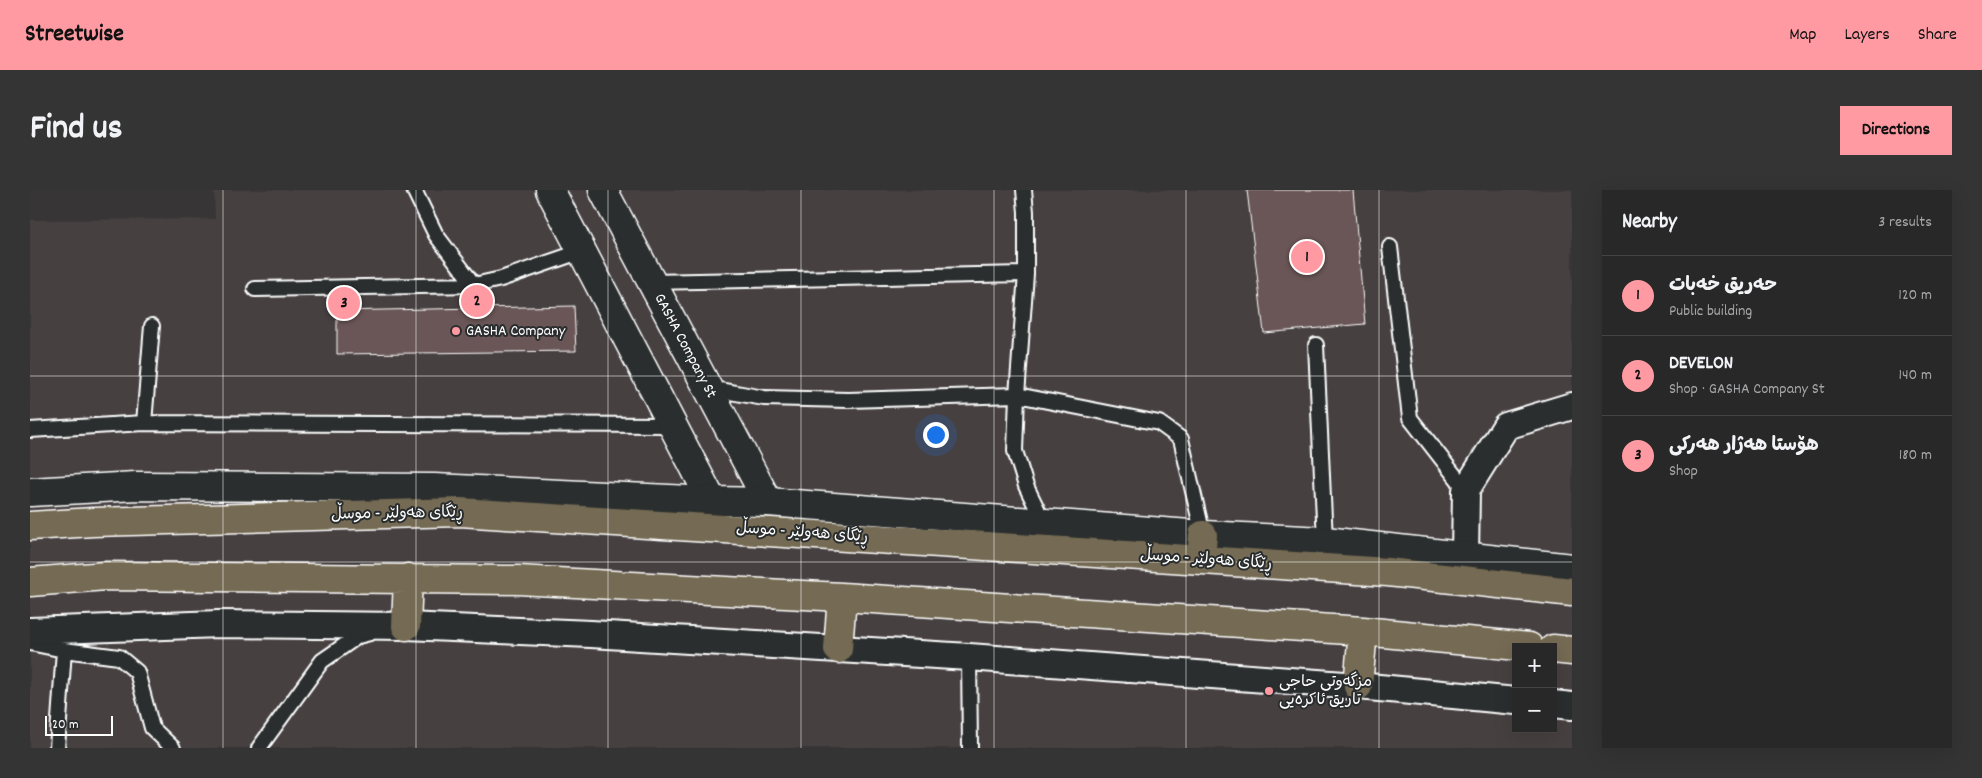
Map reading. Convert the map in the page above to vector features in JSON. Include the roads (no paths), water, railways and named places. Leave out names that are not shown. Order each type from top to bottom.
[{"type":"highway","name":"ڕێگای هەولێر - موسڵ","points":[[30,526],[93,522],[460,512],[1202,547],[1388,572],[1572,592]]},
{"type":"highway","points":[[30,582],[106,576],[518,580],[842,596],[1363,632],[1512,645]]},
{"type":"highway","points":[[406,626],[408,578]]},
{"type":"highway","points":[[838,648],[842,596]]},
{"type":"highway","points":[[1358,686],[1363,632]]},
{"type":"highway","points":[[1557,649],[1572,651]]},
{"type":"main road","points":[[550,190],[712,502]]},
{"type":"main road","name":"GASHA Company St","points":[[603,190],[768,502]]},
{"type":"main road","points":[[30,492],[136,486],[434,488],[712,502],[768,502],[1044,523],[1202,547],[1325,541],[1572,568]]},
{"type":"street","points":[[1465,557],[1466,490],[1506,426],[1572,406]]},
{"type":"street","points":[[30,631],[219,624],[406,626],[591,634],[969,657],[1358,686],[1512,701]]},
{"type":"street","points":[[1557,704],[1572,706]]},
{"type":"lane","points":[[414,190],[436,235],[474,285]]},
{"type":"lane","points":[[1024,190],[1026,274],[1015,451],[1026,486],[1044,523]]},
{"type":"lane","points":[[1390,248],[1410,418],[1466,490]]},
{"type":"lane","points":[[255,289],[474,285],[501,279],[582,251]]},
{"type":"lane","points":[[651,282],[1026,274]]},
{"type":"lane","points":[[144,423],[152,326]]},
{"type":"lane","points":[[1316,345],[1325,541]]},
{"type":"lane","points":[[707,388],[764,398],[848,400],[1017,395],[1159,424],[1181,439],[1202,547]]},
{"type":"lane","points":[[30,430],[144,423],[672,425]]},
{"type":"lane","points":[[258,748],[322,661],[358,636],[406,626]]},
{"type":"lane","points":[[30,643],[64,650],[119,657],[137,672],[152,728],[173,748]]},
{"type":"lane","points":[[58,748],[64,650]]},
{"type":"lane","points":[[969,657],[970,748]]},
{"type":"place","name":"حەریق خەبات","points":[[1307,257]]},
{"type":"place","name":"DEVELON","points":[[477,301]]},
{"type":"place","name":"هۆستا هەژار هەرکی","points":[[344,303]]},
{"type":"place","name":"GASHA Company","points":[[456,331]]},
{"type":"place","name":"مزگەوتی حاجی تاریق ئاکرەیی","points":[[1269,691]]}]
